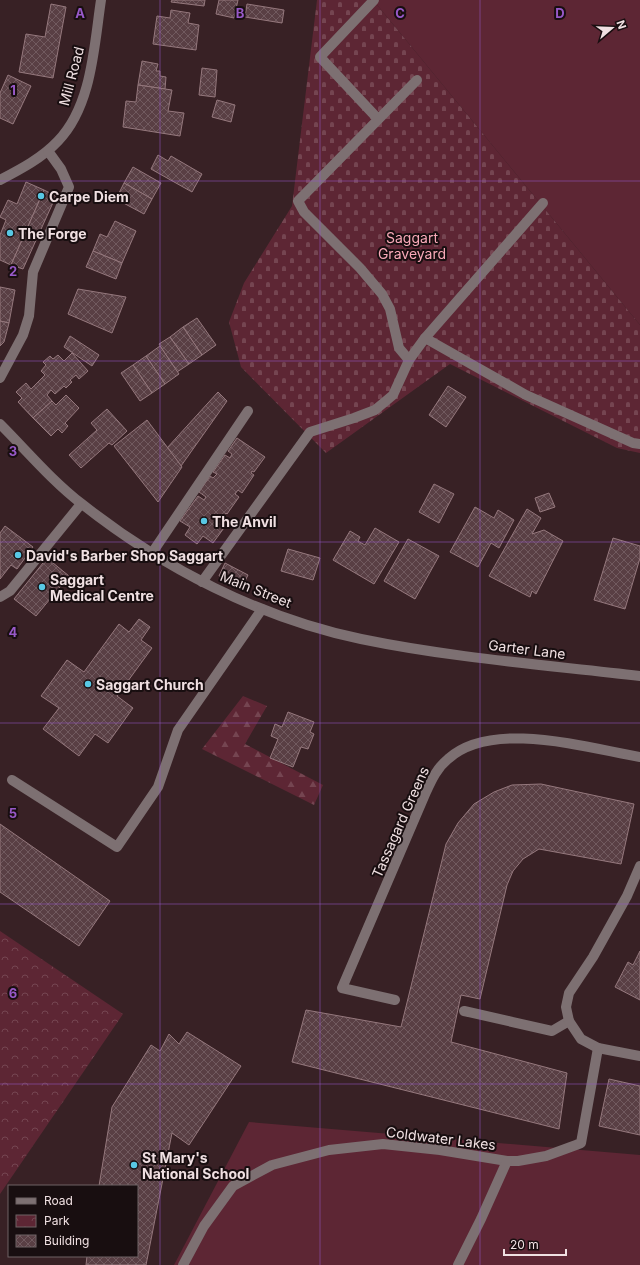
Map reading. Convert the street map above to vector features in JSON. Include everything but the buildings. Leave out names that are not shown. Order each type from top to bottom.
[{"type":"street","name":"Mill Road","points":[[0,180],[35,161],[48,151],[71,124],[80,104],[90,66],[100,0]]},
{"type":"street","points":[[374,0],[320,57],[378,119]]},
{"type":"street","points":[[409,360],[399,348],[390,309],[382,294],[360,268],[304,212],[298,201],[417,80]]},
{"type":"street","points":[[0,378],[23,335],[29,316],[33,272],[67,195],[67,180],[48,151]]},
{"type":"street","points":[[202,582],[310,432],[375,410],[393,396],[409,360],[425,338],[543,203]]},
{"type":"street","points":[[425,338],[526,394],[633,443],[640,444]]},
{"type":"street","points":[[152,553],[248,411]]},
{"type":"street","name":"Main Street","points":[[0,424],[81,504],[152,553],[202,582],[262,609],[341,634],[410,648]]},
{"type":"street","points":[[0,597],[10,591],[81,504]]},
{"type":"street","points":[[12,780],[118,847],[158,787],[178,730],[262,609]]},
{"type":"street","name":"Garter Lane","points":[[410,648],[640,676]]},
{"type":"street","name":"Tassagard Greens","points":[[396,1000],[342,988],[426,792],[436,772],[448,758],[465,747],[482,742],[527,738],[580,745],[640,757]]},
{"type":"street","points":[[640,866],[627,896],[608,930],[569,993],[566,1008],[569,1021],[581,1039],[598,1048],[640,1056]]},
{"type":"street","points":[[464,1011],[552,1031],[569,1021]]},
{"type":"street","name":"Coldwater Lakes","points":[[183,1265],[204,1226],[233,1186],[272,1165],[329,1150],[383,1144],[440,1150],[507,1161],[546,1156],[581,1143],[598,1048]]},
{"type":"street","name":"Coldwater Lakes","points":[[458,1265],[481,1219],[507,1161]]},
{"type":"green space","name":"Saggart Graveyard","points":[[317,0],[373,0],[640,325],[640,453],[617,448],[450,364],[326,453],[241,367],[229,322],[244,283],[292,206]]},
{"type":"green space","points":[[373,0],[640,0],[640,325]]},
{"type":"green space","points":[[243,696],[267,706],[245,744],[323,785],[314,805],[202,749]]},
{"type":"green space","points":[[0,931],[123,1014],[0,1194]]},
{"type":"green space","points":[[249,1122],[640,1155],[640,1265],[174,1265]]},
{"type":"place","name":"Carpe Diem","points":[[41,196]]},
{"type":"place","name":"The Forge","points":[[10,233]]},
{"type":"place","name":"The Anvil","points":[[204,521]]},
{"type":"place","name":"David's Barber Shop Saggart","points":[[18,555]]},
{"type":"place","name":"Saggart Medical Centre","points":[[42,587]]},
{"type":"place","name":"Saggart Church","points":[[88,684]]},
{"type":"place","name":"St Mary's National School","points":[[134,1165]]}]
